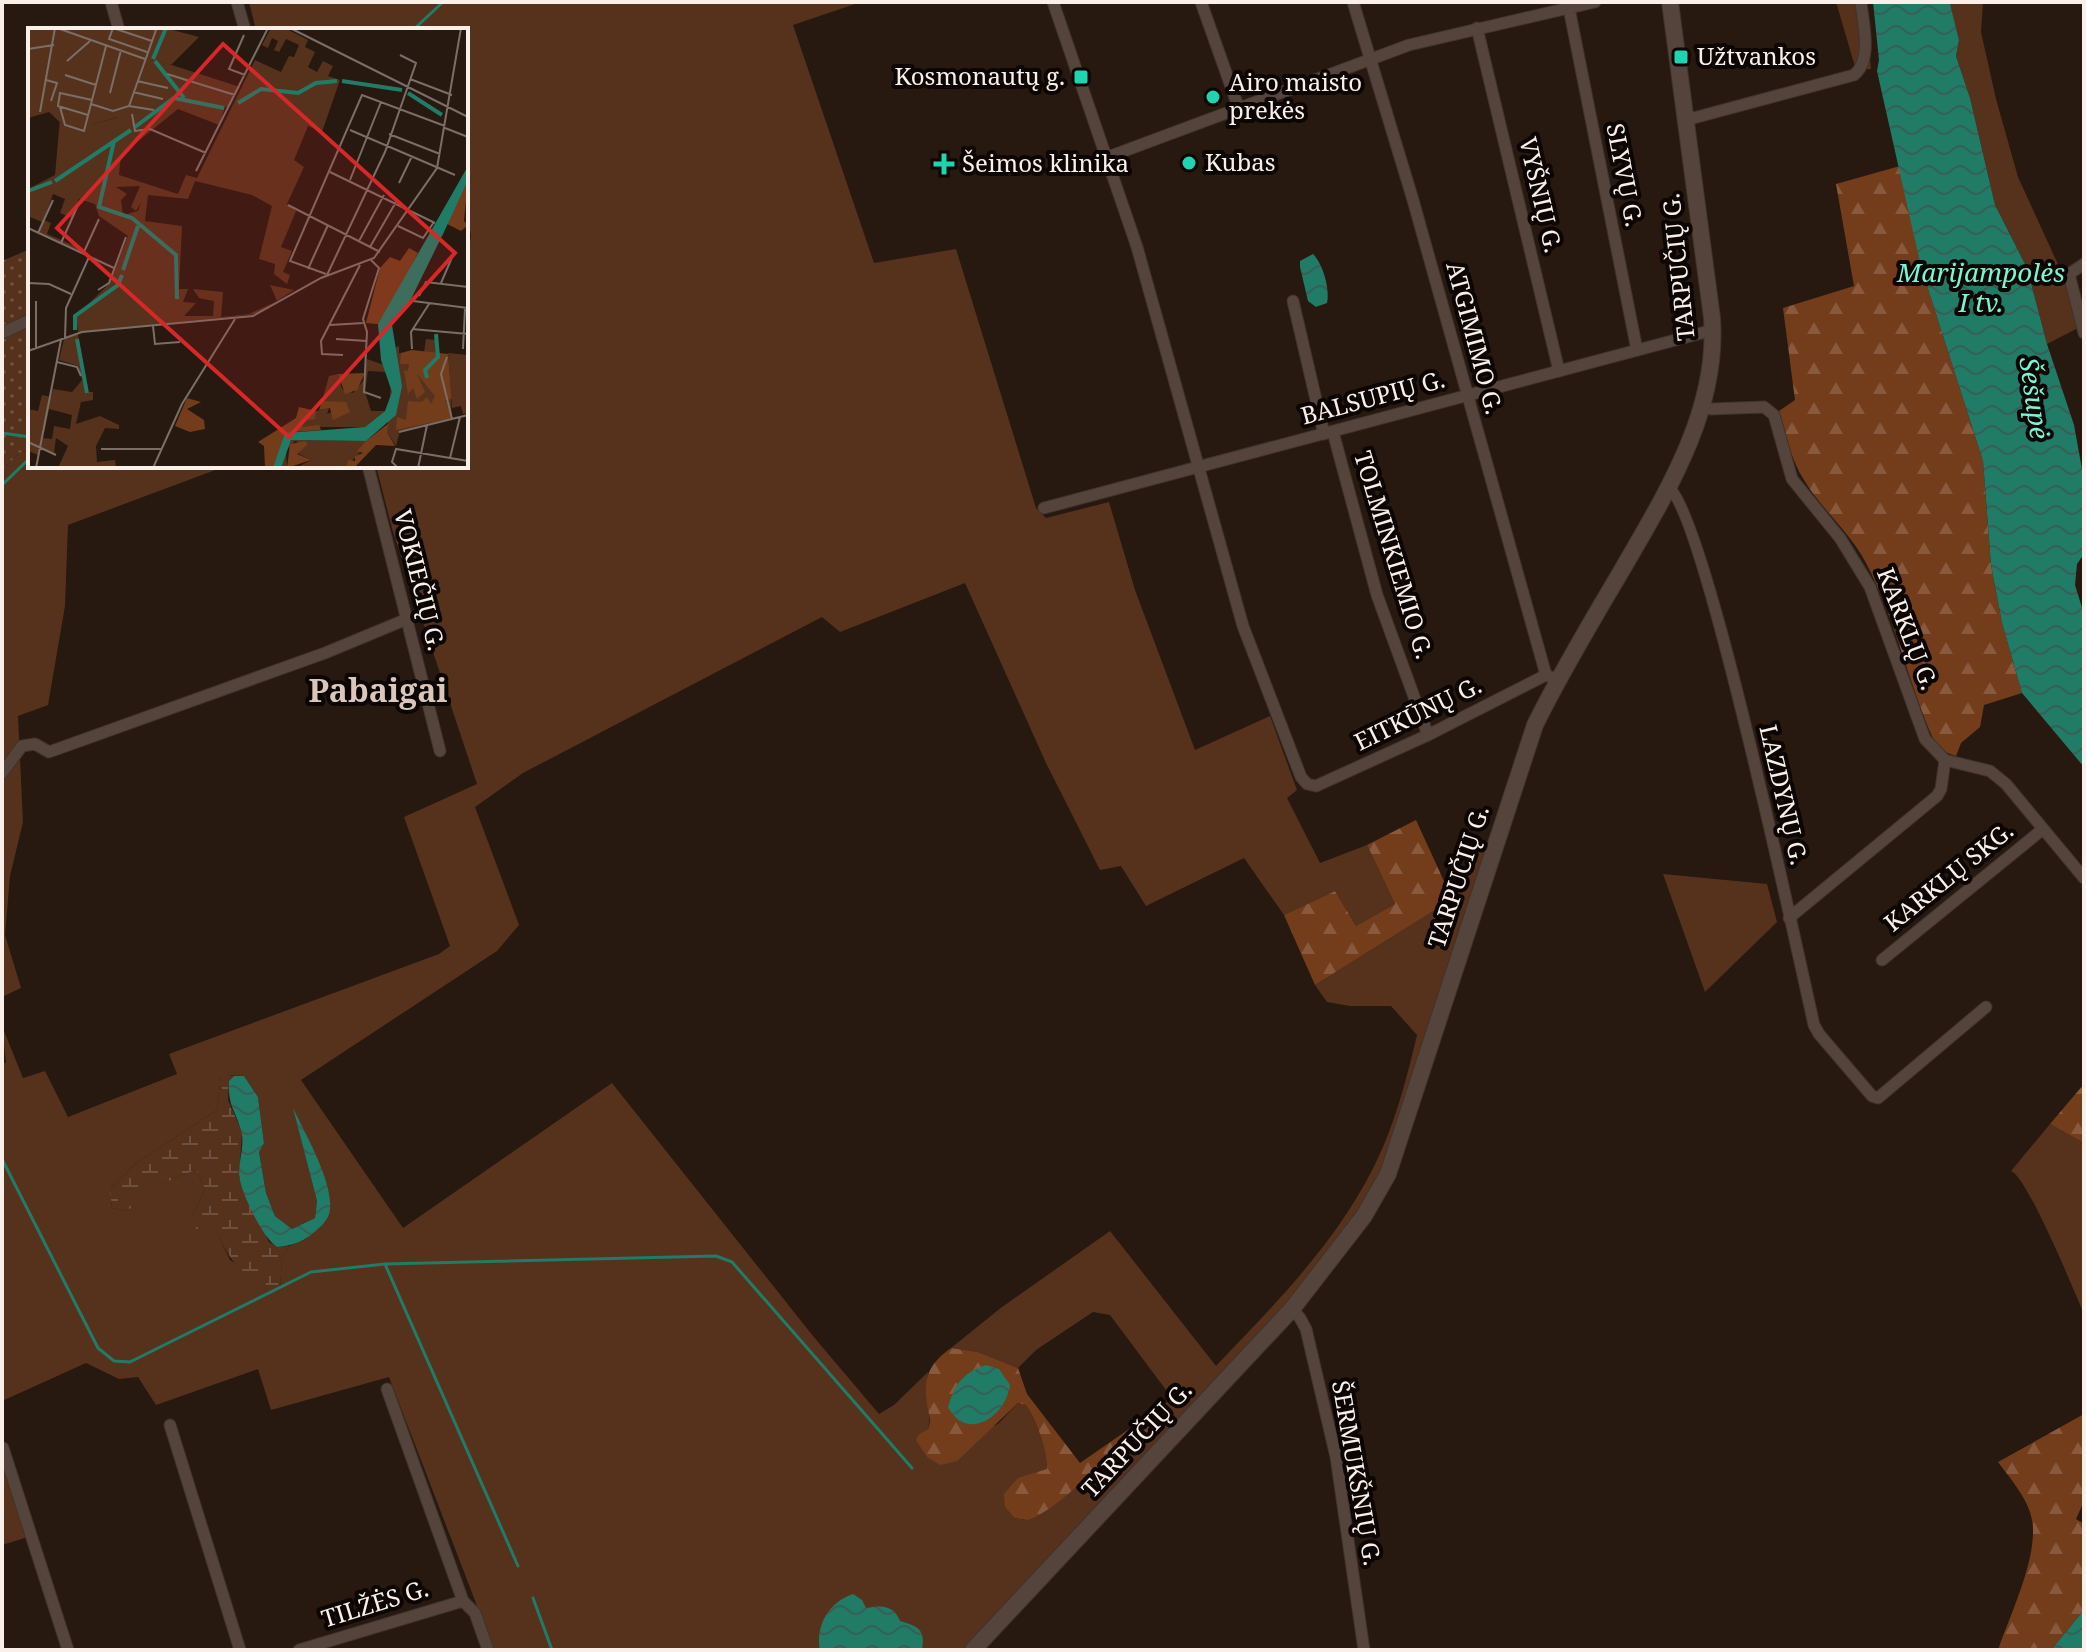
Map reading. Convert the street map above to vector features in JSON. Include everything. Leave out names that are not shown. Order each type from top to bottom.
[{"type":"main road","name":"TARPUČIŲ G.","points":[[973,1650],[1292,1309],[1364,1216],[1388,1174],[1519,770],[1552,678],[1668,487],[1702,407],[1711,361],[1713,330],[1670,2]]},
{"type":"street","points":[[111,2],[118,28]]},
{"type":"street","points":[[237,2],[244,28]]},
{"type":"street","points":[[1053,2],[1137,247],[1198,468]]},
{"type":"street","points":[[1201,2],[1239,109]]},
{"type":"street","name":"ATGIMIMO G.","points":[[1353,2],[1552,678]]},
{"type":"street","points":[[1108,157],[1409,45],[1595,2]]},
{"type":"street","points":[[1686,120],[1854,75],[1864,62],[1861,2]]},
{"type":"street","name":"SLYVŲ G.","points":[[1569,8],[1637,350]]},
{"type":"street","name":"VYŠNIŲ G.","points":[[1477,28],[1559,371]]},
{"type":"street","points":[[2084,264],[2069,274],[2084,333]]},
{"type":"street","name":"TOLMINKIEMIO G.","points":[[1293,301],[1377,595],[1428,735]]},
{"type":"street","points":[[2,333],[28,321]]},
{"type":"street","name":"BALSUPIŲ G.","points":[[1044,508],[1713,330]]},
{"type":"street","name":"KARKLŲ G.","points":[[1702,407],[1764,407],[1774,415],[1792,479],[1860,567],[1876,602],[1925,739],[1945,760]]},
{"type":"street","name":"VOKIEČIŲ G.","points":[[369,468],[440,751]]},
{"type":"street","name":"EITKŪNŲ G.","points":[[1198,468],[1243,626],[1296,767],[1307,784],[1316,786],[1552,678]]},
{"type":"street","name":"LAZDYNŲ G.","points":[[1668,487],[1677,495],[1693,537],[1735,681],[1814,1025],[1819,1034],[1872,1096],[1878,1098],[1986,1007]]},
{"type":"street","points":[[2,773],[22,746],[35,744],[49,752],[325,653],[407,619]]},
{"type":"street","points":[[1789,918],[1937,796],[1945,760],[1990,771],[2006,784],[2084,878]]},
{"type":"street","name":"KARKLŲ SKG.","points":[[1882,960],[2043,829]]},
{"type":"street","name":"ŠERMUKŠNIŲ G.","points":[[1292,1309],[1306,1329],[1336,1457],[1364,1650]]},
{"type":"street","points":[[387,1389],[463,1601],[475,1613],[488,1650]]},
{"type":"street","points":[[170,1425],[240,1650]]},
{"type":"street","points":[[3,1448],[68,1650]]},
{"type":"street","name":"TILŽĖS G.","points":[[299,1650],[463,1601]]},
{"type":"green space","points":[[249,2],[861,2],[793,25],[874,263],[956,249],[1036,508],[1046,518],[1109,502],[1135,590],[1195,750],[1270,716],[1297,790],[1287,798],[1320,863],[1367,845],[1395,904],[1356,926],[1335,891],[1284,915],[1244,858],[1146,906],[1121,866],[1100,870],[1046,763],[965,583],[840,632],[822,617],[523,773],[475,807],[519,925],[497,951],[301,1080],[403,1228],[612,1083],[879,1414],[894,1405],[928,1372],[929,1423],[928,1429],[917,1439],[927,1457],[998,1424],[1018,1403],[1026,1405],[1041,1436],[1047,1469],[1005,1507],[1014,1518],[1026,1520],[1084,1482],[1161,1415],[1158,1409],[1172,1398],[1110,1315],[1093,1312],[1036,1350],[1018,1368],[978,1352],[951,1348],[1002,1307],[1110,1231],[1216,1366],[1309,1264],[1350,1208],[1383,1147],[1410,1064],[1417,1035],[1391,1006],[1350,1006],[1327,1002],[1315,985],[1435,910],[1454,903],[1474,850],[1486,853],[1375,1190],[1318,1270],[967,1650],[494,1650],[389,1377],[271,1410],[258,1369],[156,1405],[138,1377],[119,1379],[86,1363],[2,1401],[2,1062],[6,1063],[2,1026],[23,1078],[45,1071],[68,1117],[177,1074],[169,1054],[439,954],[450,946],[404,817],[477,784],[393,532],[377,468],[468,468],[468,257],[471,235],[468,222],[468,28],[256,28]],"holes":[[[221,1075],[244,1076],[258,1097],[264,1143],[259,1152],[266,1193],[275,1216],[292,1229],[315,1218],[317,1201],[295,1114],[324,1177],[325,1222],[304,1240],[289,1246],[282,1257],[280,1288],[265,1294],[267,1283],[230,1260],[218,1235],[192,1217],[205,1189],[196,1170],[151,1191],[128,1211],[112,1208],[110,1190],[135,1164],[217,1110]]]},
{"type":"green space","points":[[1836,2],[1865,2],[1871,69],[1856,70]]},
{"type":"green space","points":[[1949,2],[1983,2],[1981,32],[2018,177],[2062,273],[2078,328],[2047,344],[2027,268],[1995,205],[1970,98],[1956,56],[1959,40]]},
{"type":"green space","points":[[1900,166],[1921,267],[1983,461],[1991,565],[2002,623],[2022,693],[1984,705],[1980,727],[1961,743],[1956,756],[1945,752],[1934,741],[1894,629],[1866,563],[1799,472],[1779,411],[1795,400],[1783,308],[1854,286],[1836,184]]},
{"type":"green space","points":[[28,250],[28,450],[19,453],[2,470],[2,261]]},
{"type":"green space","points":[[28,450],[28,468],[221,468],[68,525],[65,606],[48,705],[18,716],[23,822],[10,876],[5,935],[21,988],[2,997],[2,470],[19,453]]},
{"type":"green space","points":[[1416,820],[1454,903],[1435,910],[1315,985],[1284,915],[1335,891],[1356,926],[1395,904],[1367,845]]},
{"type":"green space","points":[[1663,874],[1767,884],[1777,922],[1705,992]]},
{"type":"green space","points":[[221,1074],[234,1076],[229,1081],[228,1100],[242,1132],[239,1177],[269,1242],[277,1247],[289,1246],[282,1257],[280,1288],[265,1295],[266,1283],[249,1276],[236,1265],[218,1235],[197,1231],[192,1217],[205,1189],[196,1170],[151,1191],[128,1211],[112,1208],[110,1190],[135,1164],[217,1110]]},
{"type":"green space","points":[[2084,1084],[2084,1143],[2050,1124]]},
{"type":"green space","points":[[2050,1124],[2084,1143],[2084,1314],[2028,1192],[2011,1171]]},
{"type":"green space","points":[[951,1348],[978,1352],[1018,1368],[1027,1394],[1080,1463],[1158,1409],[1161,1415],[1140,1439],[1110,1457],[1046,1510],[1027,1520],[1014,1518],[1005,1507],[1004,1494],[1018,1478],[1047,1469],[1041,1436],[1026,1405],[1018,1403],[957,1461],[940,1465],[927,1457],[916,1440],[930,1424],[926,1390],[928,1374],[936,1361]]},
{"type":"green space","points":[[2084,1414],[2084,1501],[2076,1519],[2084,1524],[2084,1610],[2051,1650],[1998,1650],[2026,1574],[2033,1529],[2026,1502],[1998,1462]]},
{"type":"green space","points":[[2,1464],[31,1536],[2,1545]]},
{"type":"water","name":"Marijampolės I tv.","points":[[1873,2],[1950,4],[1959,40],[1956,56],[1970,98],[1995,205],[2027,268],[2047,344],[2074,425],[2084,480],[2084,554],[2077,564],[2075,585],[2084,614],[2084,767],[2022,693],[2002,623],[1991,565],[1983,461],[1921,267],[1877,71],[1879,60]]},
{"type":"water","points":[[1313,254],[1327,284],[1327,303],[1316,307],[1308,301],[1300,267],[1300,261]]},
{"type":"water","points":[[234,1076],[244,1076],[258,1097],[264,1143],[259,1152],[266,1193],[275,1216],[292,1229],[315,1218],[317,1201],[293,1108],[323,1172],[330,1198],[328,1217],[312,1234],[295,1244],[277,1247],[271,1242],[243,1191],[239,1174],[242,1135],[229,1096],[229,1081]]},
{"type":"water","points":[[986,1365],[999,1369],[1010,1385],[1007,1396],[994,1415],[985,1421],[965,1423],[956,1418],[948,1407],[957,1385],[966,1375]]},
{"type":"water","points":[[853,1594],[862,1600],[866,1608],[891,1609],[900,1621],[919,1630],[923,1637],[922,1650],[820,1650],[820,1632],[826,1616],[837,1603]]},
{"type":"water","points":[[2084,1610],[2084,1650],[2051,1650]]},
{"type":"waterway","points":[[415,28],[443,2]]},
{"type":"waterway","points":[[2,433],[28,437]]},
{"type":"waterway","points":[[2,485],[28,460]]},
{"type":"waterway","points":[[2,1159],[98,1348],[114,1361],[130,1362],[311,1272],[385,1264],[716,1256],[732,1262],[912,1468]]},
{"type":"waterway","points":[[385,1264],[518,1566]]},
{"type":"waterway","points":[[533,1598],[552,1650]]},
{"type":"place","name":"Užtvankos","points":[[1681,57]]},
{"type":"place","name":"Kosmonautų g.","points":[[1081,77]]},
{"type":"place","name":"Airo maisto prekės","points":[[1213,97]]},
{"type":"place","name":"Kubas","points":[[1189,163]]},
{"type":"place","name":"Šeimos klinika","points":[[944,164]]},
{"type":"district","name":"Pabaigai","points":[[378,691]]},
{"type":"water label","name":"Šešupė","points":[[2034,398]]}]
